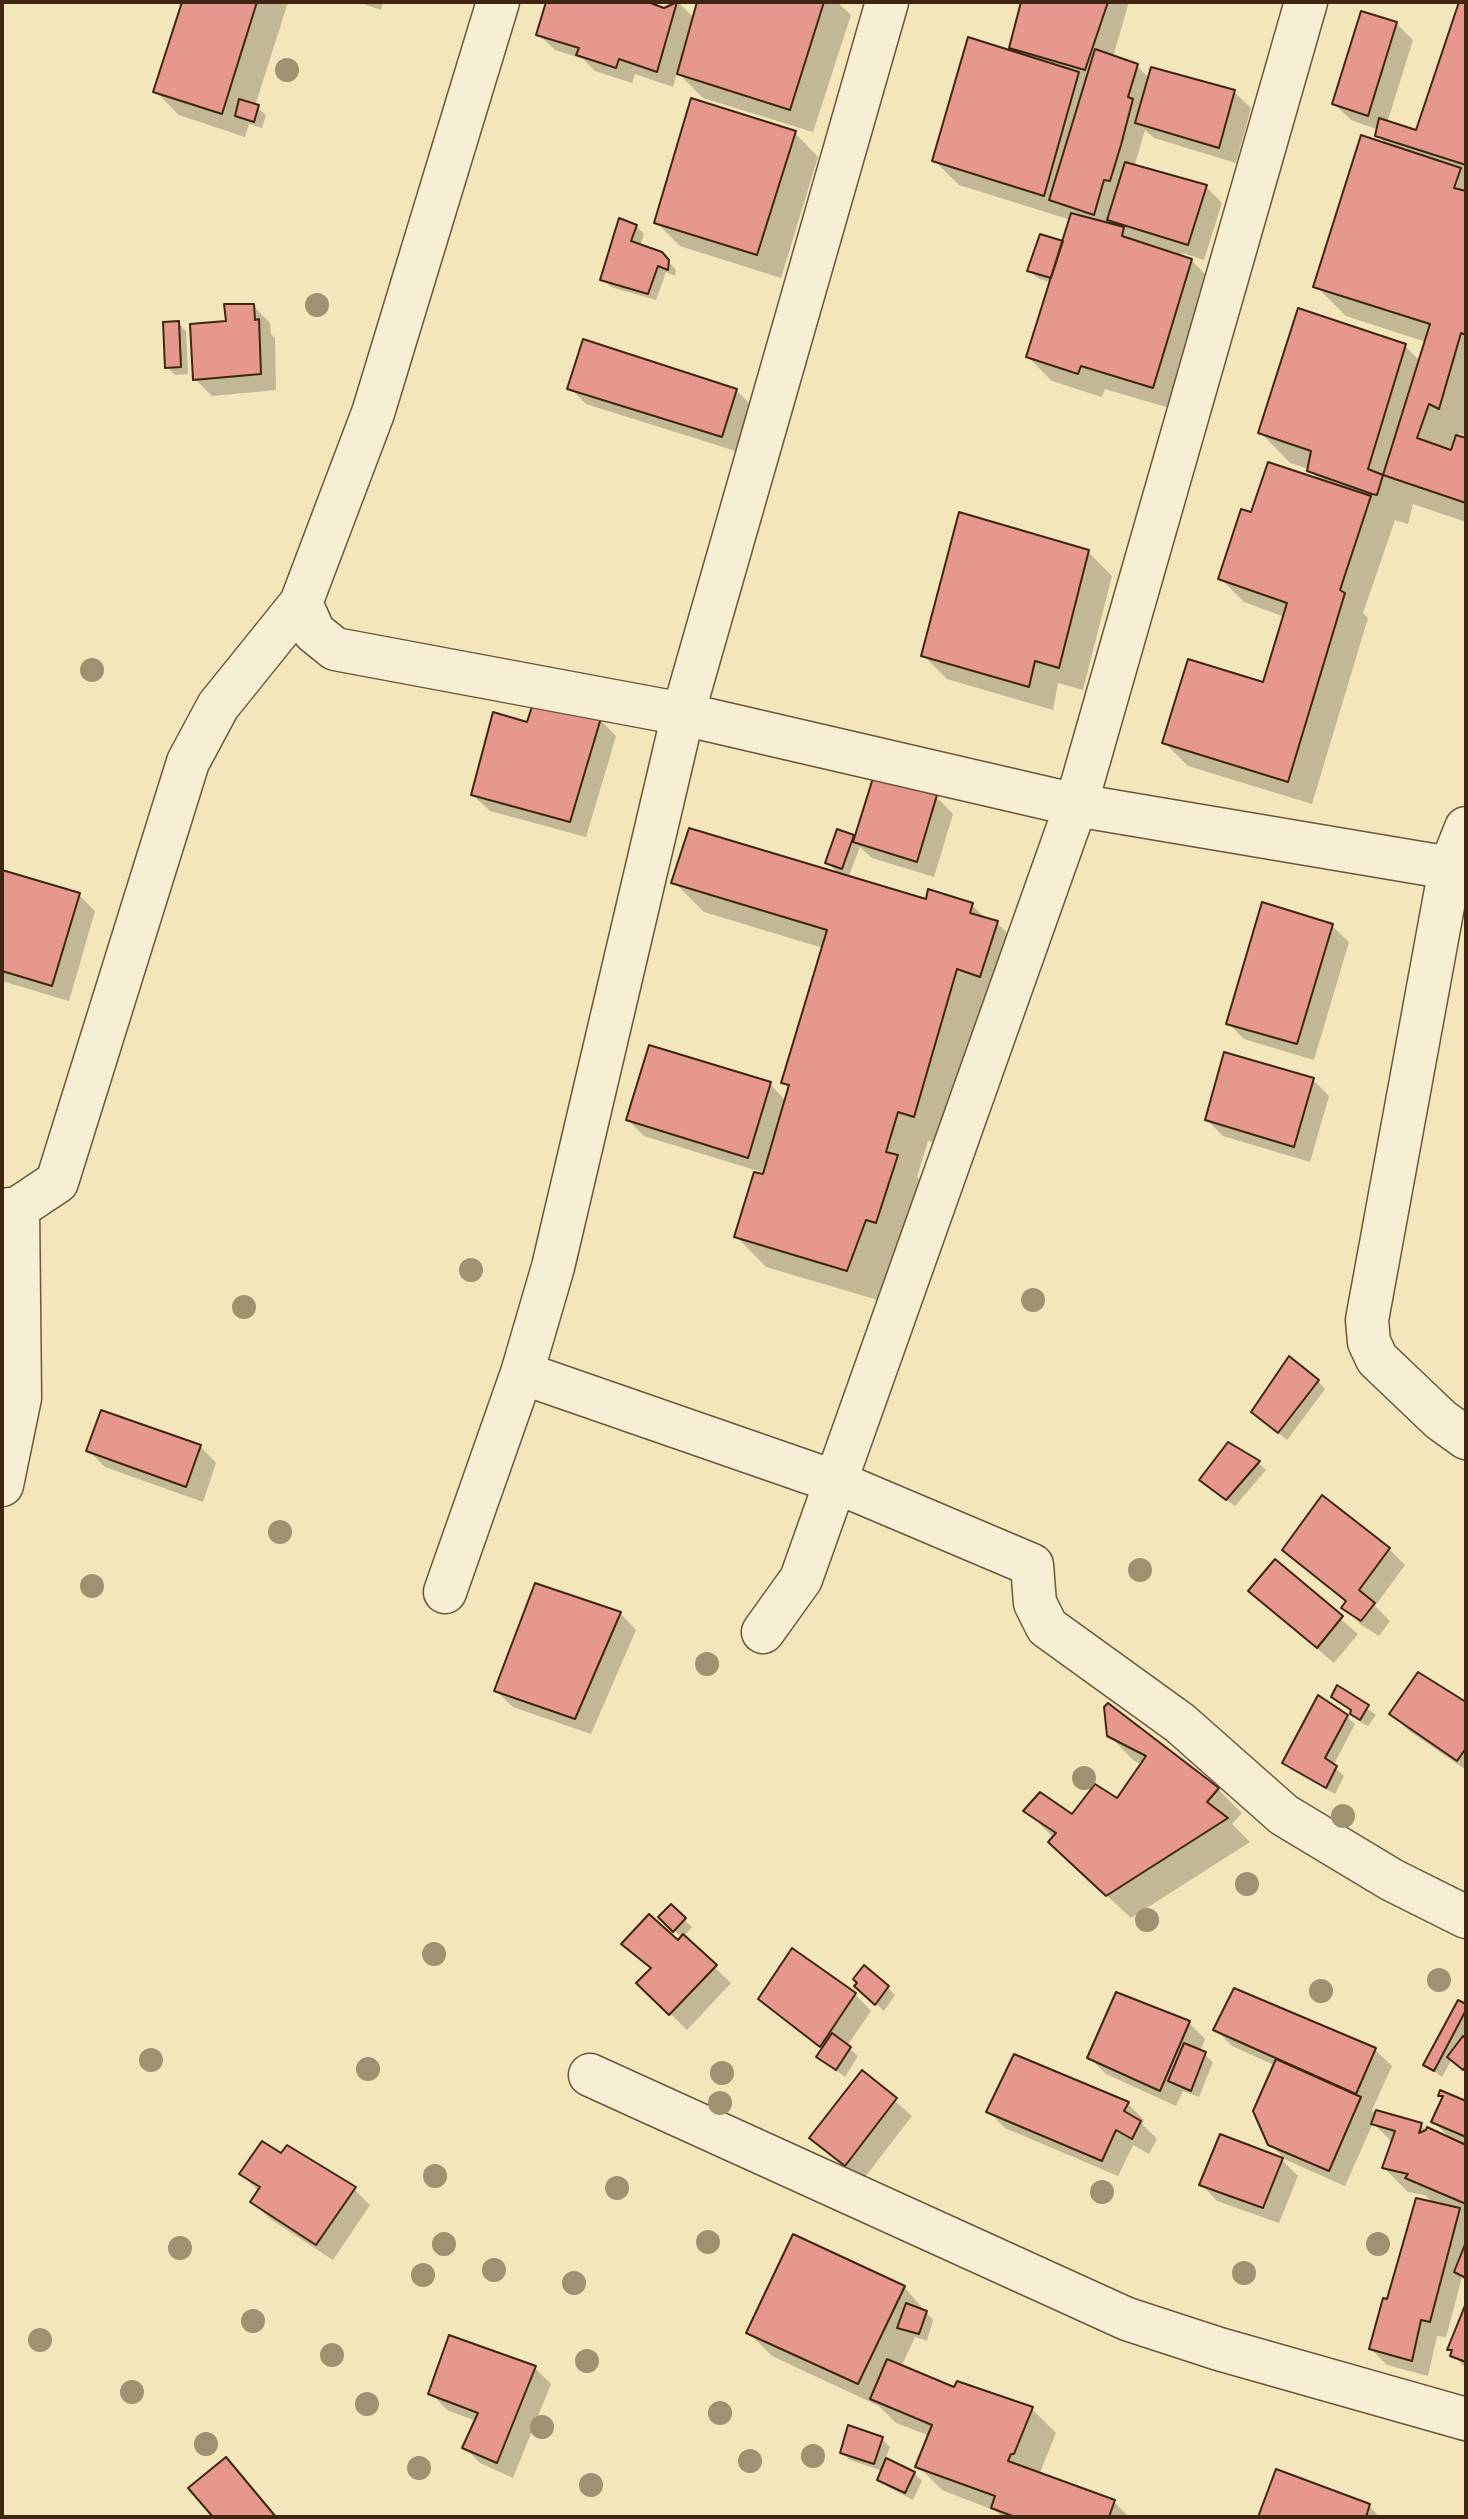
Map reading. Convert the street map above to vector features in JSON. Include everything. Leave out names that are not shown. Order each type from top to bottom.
[{"type":"street","points":[[2,1485],[20,1398],[10,1209],[57,1182],[188,762],[218,706],[301,603],[373,413],[498,2]]},
{"type":"street","points":[[445,1592],[522,1373],[553,1267],[683,714],[887,2]]},
{"type":"street","points":[[763,1632],[801,1579],[1076,805],[1306,2]]},
{"type":"street","points":[[301,603],[314,632],[335,649],[683,714],[1076,805],[1450,868]]},
{"type":"street","points":[[1466,828],[1450,868],[1367,1320],[1369,1342],[1377,1359],[1441,1420],[1466,1438]]},
{"type":"street","points":[[522,1373],[836,1482],[1032,1565],[1035,1603],[1047,1627],[1180,1723],[1284,1815],[1392,1880],[1466,1917]]},
{"type":"street","points":[[590,2075],[1127,2319],[1219,2349],[1466,2419]]},
{"type":"building","points":[[182,2],[257,2],[222,114],[153,92]]},
{"type":"building","points":[[546,2],[648,2],[664,8],[677,2],[657,72],[619,59],[616,68],[576,55],[579,48],[536,35]]},
{"type":"building","points":[[697,2],[824,2],[790,110],[677,74]]},
{"type":"building","points":[[1021,2],[1108,2],[1085,70],[1009,48]]},
{"type":"building","points":[[1459,2],[1466,2],[1466,165],[1375,136],[1379,118],[1416,130]]},
{"type":"building","points":[[1361,11],[1397,22],[1368,116],[1332,104]]},
{"type":"building","points":[[968,37],[1079,72],[1044,196],[932,161]]},
{"type":"building","points":[[1095,49],[1138,64],[1128,97],[1133,99],[1121,145],[1110,181],[1104,180],[1094,215],[1049,200]]},
{"type":"building","points":[[1151,67],[1235,90],[1219,148],[1135,123]]},
{"type":"building","points":[[691,98],[796,131],[757,255],[654,223]]},
{"type":"building","points":[[239,99],[259,105],[254,122],[235,116]]},
{"type":"building","points":[[1361,135],[1461,168],[1454,188],[1466,191],[1466,335],[1461,333],[1439,409],[1429,404],[1417,438],[1451,450],[1456,435],[1466,438],[1466,503],[1383,475],[1430,324],[1313,287]]},
{"type":"building","points":[[1125,162],[1207,185],[1188,245],[1107,220]]},
{"type":"building","points":[[1071,213],[1124,227],[1122,236],[1192,259],[1153,388],[1081,366],[1078,374],[1026,357]]},
{"type":"building","points":[[619,218],[637,225],[631,241],[662,252],[669,260],[668,270],[658,266],[648,294],[600,280]]},
{"type":"building","points":[[1040,234],[1063,241],[1051,278],[1027,271]]},
{"type":"building","points":[[224,304],[254,304],[255,320],[259,319],[261,374],[193,380],[190,324],[226,321]]},
{"type":"building","points":[[1298,308],[1406,344],[1368,469],[1383,475],[1377,495],[1372,494],[1307,471],[1311,451],[1258,433]]},
{"type":"building","points":[[179,321],[181,367],[165,368],[163,322]]},
{"type":"building","points":[[583,339],[737,389],[722,437],[567,389]]},
{"type":"building","points":[[1268,462],[1371,496],[1340,590],[1345,593],[1288,782],[1162,743],[1188,659],[1263,682],[1287,603],[1218,579],[1241,509],[1251,512]]},
{"type":"building","points":[[959,512],[1089,550],[1059,668],[1035,661],[1029,687],[921,656]]},
{"type":"building","points":[[534,700],[601,718],[570,822],[471,795],[493,712],[527,722]]},
{"type":"building","points":[[873,778],[937,795],[917,862],[853,842]]},
{"type":"building","points":[[689,828],[926,899],[928,889],[973,903],[970,913],[998,921],[980,977],[957,969],[914,1117],[898,1112],[886,1152],[898,1155],[876,1223],[866,1220],[847,1271],[734,1237],[754,1172],[763,1174],[789,1085],[781,1083],[827,930],[671,883]]},
{"type":"building","points":[[837,829],[854,835],[842,869],[825,863]]},
{"type":"building","points":[[2,870],[80,893],[52,986],[2,971]]},
{"type":"building","points":[[1262,902],[1333,924],[1297,1044],[1226,1024]]},
{"type":"building","points":[[649,1045],[771,1082],[748,1158],[626,1120]]},
{"type":"building","points":[[1224,1052],[1314,1078],[1294,1147],[1205,1120]]},
{"type":"building","points":[[1289,1356],[1319,1380],[1278,1433],[1251,1412]]},
{"type":"building","points":[[101,1410],[201,1445],[186,1487],[86,1451]]},
{"type":"building","points":[[1228,1442],[1260,1461],[1226,1500],[1199,1480]]},
{"type":"building","points":[[1322,1495],[1390,1548],[1359,1590],[1375,1603],[1361,1621],[1341,1608],[1346,1601],[1282,1550]]},
{"type":"building","points":[[1275,1559],[1343,1616],[1317,1648],[1248,1591]]},
{"type":"building","points":[[535,1583],[621,1612],[575,1719],[494,1691]]},
{"type":"building","points":[[1418,1672],[1466,1702],[1466,1748],[1457,1761],[1389,1714]]},
{"type":"building","points":[[1337,1685],[1369,1705],[1360,1720],[1331,1697]]},
{"type":"building","points":[[1318,1695],[1348,1715],[1325,1758],[1337,1766],[1326,1788],[1282,1763]]},
{"type":"building","points":[[1108,1703],[1219,1788],[1207,1802],[1228,1818],[1106,1896],[1048,1842],[1056,1833],[1023,1811],[1040,1792],[1072,1814],[1095,1784],[1117,1798],[1146,1756],[1107,1736],[1104,1707]]},
{"type":"building","points":[[671,1904],[686,1918],[673,1932],[658,1917]]},
{"type":"building","points":[[649,1914],[678,1940],[683,1934],[717,1965],[669,2015],[636,1983],[651,1968],[621,1944]]},
{"type":"building","points":[[792,1948],[856,1993],[820,2047],[758,1999]]},
{"type":"building","points":[[864,1965],[889,1986],[875,2005],[854,1986],[857,1983],[853,1979]]},
{"type":"building","points":[[1234,1988],[1376,2048],[1356,2094],[1213,2030]]},
{"type":"building","points":[[1116,1992],[1190,2021],[1160,2091],[1087,2058]]},
{"type":"building","points":[[1458,2000],[1466,2004],[1466,2010],[1434,2071],[1423,2065]]},
{"type":"building","points":[[832,2033],[851,2047],[836,2070],[816,2057]]},
{"type":"building","points":[[1463,2036],[1466,2039],[1466,2066],[1463,2070],[1447,2057]]},
{"type":"building","points":[[1184,2043],[1206,2052],[1191,2091],[1168,2081]]},
{"type":"building","points":[[1014,2054],[1129,2102],[1124,2111],[1141,2121],[1132,2139],[1116,2130],[1102,2161],[986,2112]]},
{"type":"building","points":[[1276,2059],[1361,2097],[1329,2171],[1268,2145],[1253,2111]]},
{"type":"building","points":[[862,2070],[897,2098],[845,2166],[809,2138]]},
{"type":"building","points":[[1440,2090],[1466,2101],[1466,2137],[1431,2122],[1443,2096],[1438,2096]]},
{"type":"building","points":[[1376,2110],[1422,2123],[1419,2133],[1427,2127],[1466,2145],[1466,2204],[1405,2178],[1408,2174],[1382,2168],[1395,2131],[1371,2124]]},
{"type":"building","points":[[1220,2134],[1283,2158],[1263,2208],[1199,2185]]},
{"type":"building","points":[[262,2141],[281,2153],[287,2145],[356,2187],[316,2245],[250,2202],[260,2187],[239,2174]]},
{"type":"building","points":[[1416,2198],[1460,2208],[1430,2322],[1421,2320],[1412,2361],[1369,2349]]},
{"type":"building","points":[[793,2234],[905,2286],[858,2384],[746,2333]]},
{"type":"building","points":[[1466,2242],[1466,2278],[1454,2272]]},
{"type":"building","points":[[906,2303],[927,2311],[919,2334],[897,2328]]},
{"type":"building","points":[[1466,2303],[1466,2362],[1450,2356],[1452,2350],[1447,2350]]},
{"type":"building","points":[[449,2335],[536,2366],[497,2463],[462,2448],[478,2413],[428,2394]]},
{"type":"building","points":[[887,2359],[954,2387],[957,2381],[1033,2407],[1014,2454],[1008,2461],[1115,2500],[1109,2517],[1015,2517],[991,2508],[995,2496],[915,2467],[932,2425],[870,2399]]},
{"type":"building","points":[[848,2425],[883,2437],[874,2464],[840,2453]]},
{"type":"building","points":[[226,2457],[276,2517],[213,2517],[188,2488]]},
{"type":"building","points":[[886,2458],[915,2472],[905,2493],[877,2480]]},
{"type":"building","points":[[1276,2469],[1370,2504],[1366,2517],[1258,2517]]}]
